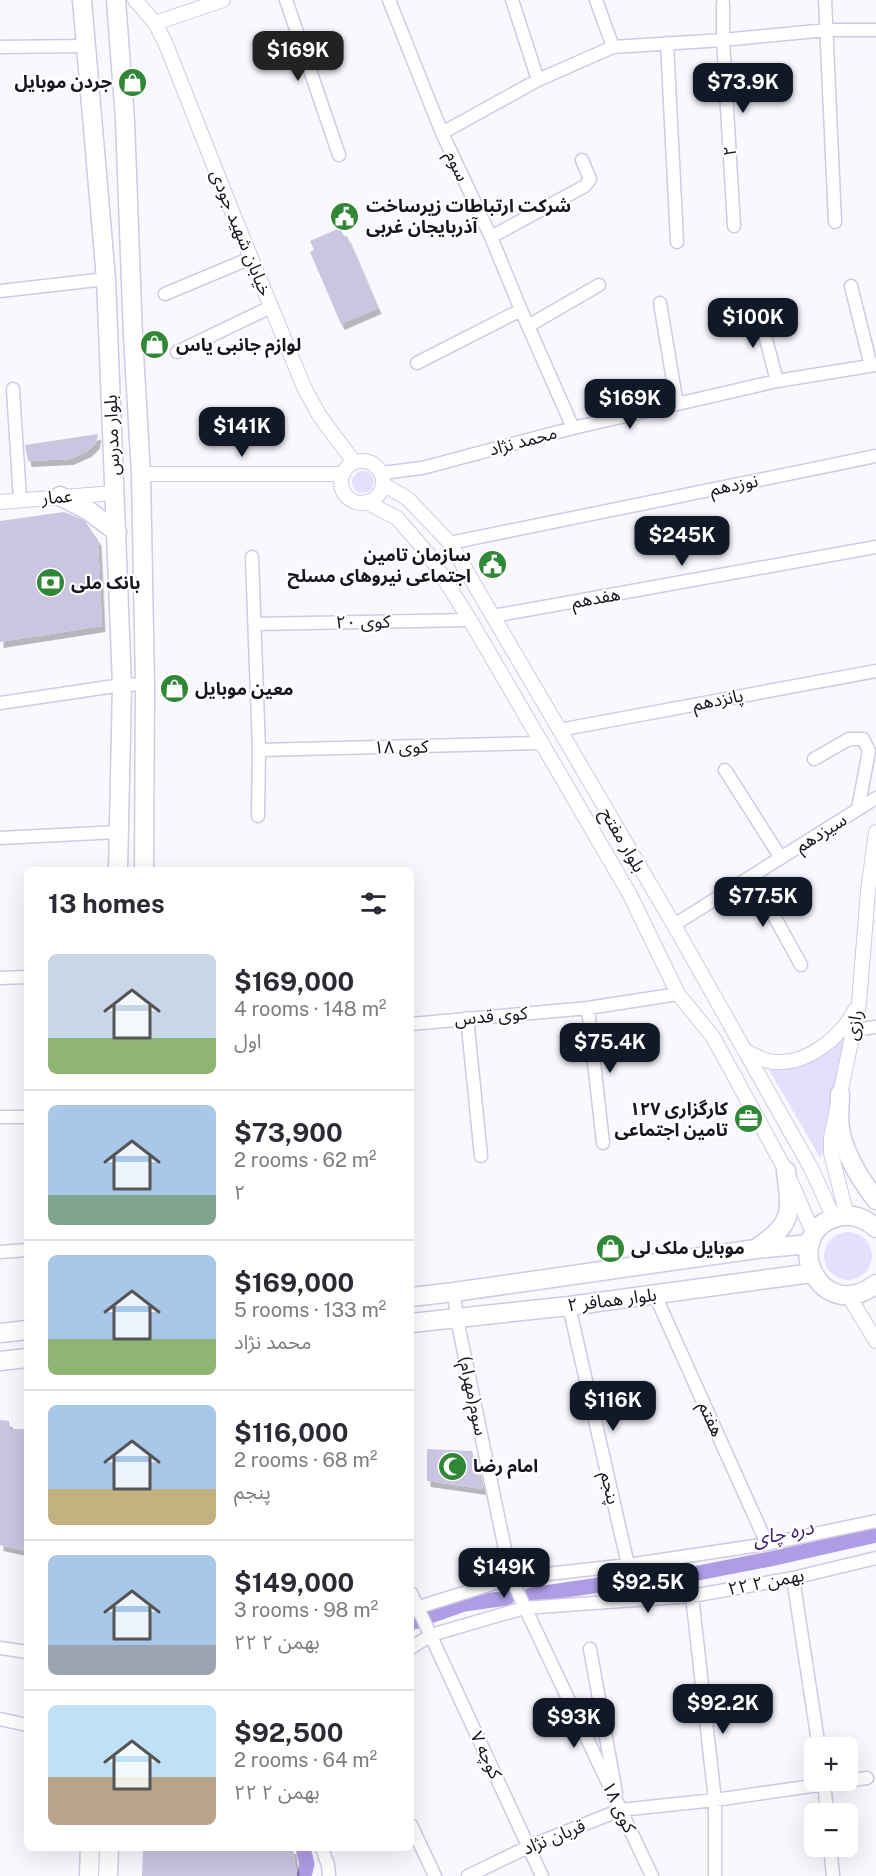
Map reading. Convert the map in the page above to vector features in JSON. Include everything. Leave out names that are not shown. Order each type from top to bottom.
[{"type":"main road","name":"بلوار مدرس","points":[[82,0],[106,279],[117,532],[122,685],[118,867]]},
{"type":"main road","name":"بلوار مدرس","points":[[116,0],[125,120],[141,474],[145,684],[144,867]]},
{"type":"main road","points":[[106,279],[131,277]]},
{"type":"main road","points":[[60,496],[89,511],[117,532]]},
{"type":"main road","points":[[840,1094],[839,1126],[845,1148],[857,1172],[876,1200]]},
{"type":"main road","points":[[756,1249],[774,1237],[784,1223],[788,1213],[788,1176]]},
{"type":"main road","points":[[876,1228],[862,1218],[841,1217],[826,1222],[812,1239],[809,1264],[818,1282],[827,1290],[837,1294],[858,1294],[876,1284]]},
{"type":"main road","name":"بلوار همافر ۲","points":[[414,1297],[756,1249],[812,1239]]},
{"type":"main road","name":"بلوار همافر ۲","points":[[414,1323],[569,1306],[812,1273]]},
{"type":"main road","points":[[0,1333],[24,1330]]},
{"type":"main road","points":[[0,1361],[24,1358]]},
{"type":"main road","points":[[89,1876],[90,1851]]},
{"type":"main road","points":[[108,1876],[109,1851]]},
{"type":"street","name":"خیابان شهید جودی","points":[[135,0],[155,23],[165,42],[304,387],[319,415],[354,462]]},
{"type":"street","points":[[155,23],[223,0]]},
{"type":"street","points":[[286,0],[339,155]]},
{"type":"street","name":"سوم","points":[[389,0],[442,133],[491,237],[573,428]]},
{"type":"street","points":[[512,0],[538,80]]},
{"type":"street","points":[[596,0],[613,47]]},
{"type":"street","points":[[825,0],[835,222]]},
{"type":"street","name":"۲","points":[[723,3],[723,40],[734,226]]},
{"type":"street","points":[[442,133],[538,80],[613,47],[827,30],[876,30]]},
{"type":"street","points":[[668,43],[676,242]]},
{"type":"street","points":[[0,47],[86,46]]},
{"type":"street","points":[[491,237],[585,186],[590,179],[582,160]]},
{"type":"street","points":[[165,294],[251,258]]},
{"type":"street","points":[[0,291],[106,279]]},
{"type":"street","points":[[528,326],[599,285]]},
{"type":"street","points":[[851,285],[873,366]]},
{"type":"street","points":[[660,303],[677,404]]},
{"type":"street","points":[[177,351],[271,307]]},
{"type":"street","points":[[758,309],[777,381]]},
{"type":"street","points":[[417,363],[521,310]]},
{"type":"street","name":"محمد نژاد","points":[[382,478],[573,428],[777,381],[873,366]]},
{"type":"street","points":[[13,389],[21,500]]},
{"type":"street","name":"نوزدهم","points":[[450,543],[876,456]]},
{"type":"street","points":[[365,460],[370,462],[375,465],[382,478],[379,494],[366,502],[354,501],[346,495],[341,485],[343,474],[354,462],[365,460]]},
{"type":"street","points":[[141,474],[343,474]]},
{"type":"street","name":"بلوار مفتح","points":[[382,478],[408,499],[450,543],[674,925],[841,1217]]},
{"type":"street","name":"عمار","points":[[0,502],[114,493]]},
{"type":"street","name":"بلوار مفتح","points":[[366,502],[397,518],[429,555],[470,620],[629,893],[678,994],[713,1037],[788,1176],[812,1239]]},
{"type":"street","name":"هفدهم","points":[[494,616],[876,547]]},
{"type":"street","points":[[252,557],[259,750],[258,816]]},
{"type":"street","name":"کوی ۲۰","points":[[255,624],[470,620]]},
{"type":"street","name":"پانزدهم","points":[[560,730],[876,671]]},
{"type":"street","points":[[0,703],[122,685],[145,684]]},
{"type":"street","points":[[814,759],[849,739],[864,740],[869,750],[858,809]]},
{"type":"street","name":"کوی ۱۸","points":[[259,750],[542,744]]},
{"type":"street","points":[[725,770],[781,858]]},
{"type":"street","points":[[570,791],[589,780]]},
{"type":"street","name":"سیزدهم","points":[[674,925],[876,798]]},
{"type":"street","points":[[0,838],[118,832]]},
{"type":"street","name":"رازی","points":[[841,1217],[831,1153],[831,1138],[859,1003],[876,832]]},
{"type":"street","points":[[752,876],[801,965]]},
{"type":"street","points":[[0,978],[24,977]]},
{"type":"street","name":"کوی قدس","points":[[414,1024],[588,1008],[678,994]]},
{"type":"street","points":[[745,1051],[761,1059],[775,1062],[791,1060],[807,1054],[824,1046],[839,1033],[859,1003]]},
{"type":"street","points":[[588,1008],[603,1143]]},
{"type":"street","points":[[467,1018],[481,1156]]},
{"type":"street","points":[[854,1030],[876,1027]]},
{"type":"street","points":[[0,1117],[24,1117]]},
{"type":"street","points":[[788,1176],[799,1184],[805,1182],[811,1168]]},
{"type":"street","points":[[0,1252],[24,1250]]},
{"type":"street","name":"سوم(مهرام)","points":[[454,1292],[457,1319],[511,1578],[524,1608]]},
{"type":"street","name":"هفتم","points":[[655,1295],[767,1544]]},
{"type":"street","points":[[848,1295],[876,1341]]},
{"type":"street","name":"پنجم","points":[[569,1306],[628,1565]]},
{"type":"street","points":[[414,1610],[511,1578],[628,1565],[767,1544],[876,1521]]},
{"type":"street","name":"۲۲ بهمن ۲","points":[[414,1646],[431,1634],[524,1608],[692,1596],[793,1578],[876,1558]]},
{"type":"street","points":[[793,1578],[817,1737]]},
{"type":"street","points":[[692,1596],[715,1800],[715,1876]]},
{"type":"street","name":"کوی ۱۸","points":[[524,1608],[652,1876]]},
{"type":"street","name":"کوچه ۷","points":[[414,1610],[431,1634],[542,1876]]},
{"type":"street","points":[[0,1648],[24,1652]]},
{"type":"street","points":[[590,1649],[620,1810]]},
{"type":"street","points":[[0,1719],[24,1724]]},
{"type":"street","name":"قربان نژاد","points":[[858,1779],[867,1778]]},
{"type":"street","name":"قربان نژاد","points":[[468,1876],[528,1846],[620,1810],[715,1800],[804,1785]]},
{"type":"street","points":[[414,1831],[435,1876]]},
{"type":"street","points":[[323,1851],[329,1876]]},
{"type":"street","points":[[831,1857],[833,1876]]},
{"type":"shaded area","points":[[363,471],[371,474],[374,482],[371,490],[363,493],[355,490],[352,482],[355,474]]},
{"type":"shaded area","points":[[849,1034],[821,1159],[769,1070],[811,1061]]},
{"type":"shaded area","points":[[848,1232],[865,1239],[872,1256],[865,1273],[848,1280],[831,1273],[824,1256],[831,1239]]},
{"type":"building","points":[[340,228],[344,237],[347,236],[378,308],[341,324],[310,252],[314,250],[310,241]]},
{"type":"building","points":[[98,434],[96,443],[88,451],[70,459],[28,461],[25,445]]},
{"type":"building","name":"بانک ملی","points":[[64,512],[84,520],[98,540],[102,626],[0,642],[0,521]]},
{"type":"building","points":[[0,1420],[9,1421],[10,1429],[24,1429],[24,1550],[0,1545]]},
{"type":"building","name":"امام رضا","points":[[427,1449],[472,1451],[483,1489],[427,1481]]},
{"type":"building","points":[[143,1851],[293,1851],[297,1876],[142,1876]]},
{"type":"waterway","name":"دره چای","points":[[698,1573],[876,1535]]},
{"type":"waterway","name":"دره چای","points":[[531,1595],[668,1575]]},
{"type":"waterway","name":"دره چای","points":[[414,1622],[464,1604],[507,1598]]},
{"type":"waterway","name":"دره چای","points":[[304,1851],[307,1864],[304,1876]]},
{"type":"place","name":"جردن موبایل","points":[[133,82]]},
{"type":"place","name":"شرکت ارتباطات زیرساخت آذربایجان غربی","points":[[345,216]]},
{"type":"place","name":"لوازم جانبی یاس","points":[[155,345]]},
{"type":"place","name":"سازمان تامین اجتماعی نیروهای مسلح","points":[[492,565]]},
{"type":"place","name":"بانک ملی","points":[[50,583]]},
{"type":"place","name":"معین موبایل","points":[[174,689]]},
{"type":"place","name":"کارگزاری ۱۲۷ تامین اجتماعی","points":[[749,1119]]},
{"type":"place","name":"موبایل ملک لی","points":[[610,1248]]},
{"type":"place","name":"امام رضا","points":[[452,1466]]}]
